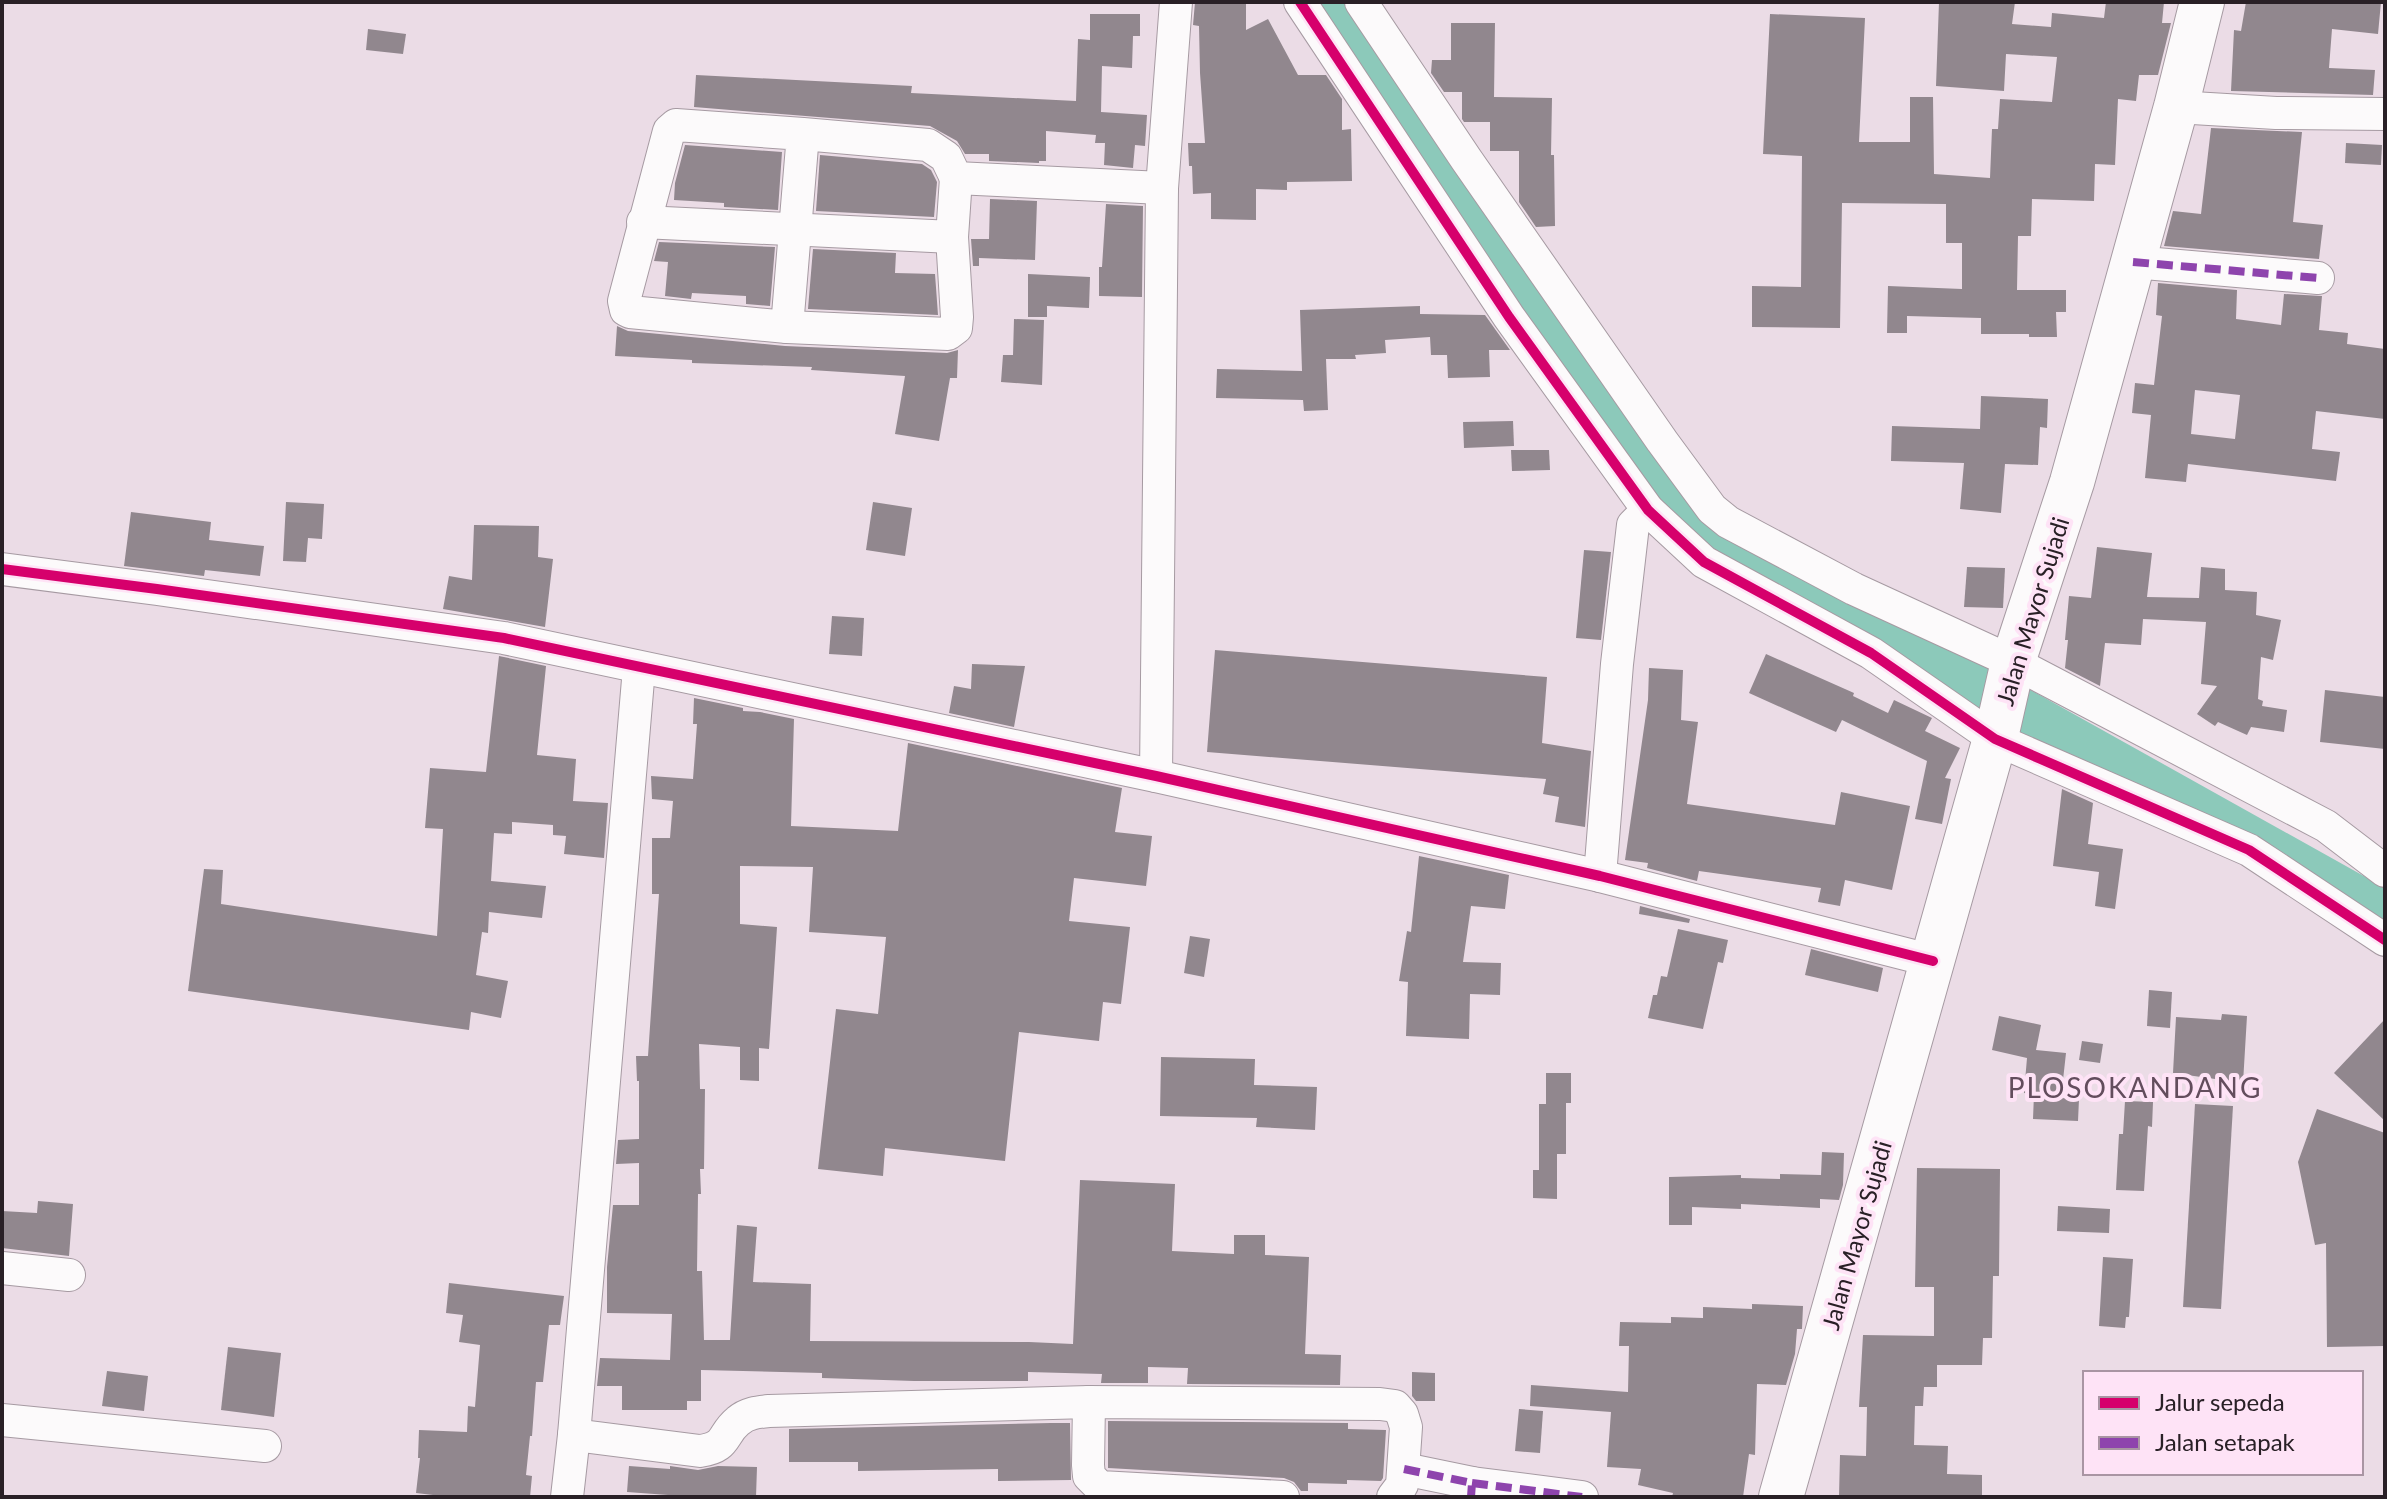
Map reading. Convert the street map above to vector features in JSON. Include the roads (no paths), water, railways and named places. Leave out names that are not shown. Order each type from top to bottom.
[{"type":"highway","name":"Jalan Mayor Sujadi","points":[[1781,1497],[1933,961],[2012,667],[2072,482],[2202,2]]},
{"type":"street","points":[[1156,776],[1162,188],[1176,2]]},
{"type":"street","points":[[1300,2],[1509,317],[1648,510],[1704,562],[1871,653],[1996,734],[2249,850],[2385,940]]},
{"type":"street","points":[[1361,2],[1466,159],[1712,509],[1728,522],[1854,589],[2326,826],[2385,871]]},
{"type":"street","points":[[2176,107],[2276,113],[2385,114]]},
{"type":"street","points":[[676,125],[928,145],[946,157],[956,178],[952,237],[957,317],[956,328],[948,334],[787,327],[626,310],[624,301],[643,222],[669,131],[676,125]]},
{"type":"street","points":[[787,327],[803,134]]},
{"type":"street","points":[[956,178],[1162,188]]},
{"type":"street","points":[[643,222],[952,237]]},
{"type":"street","points":[[2133,262],[2318,278]]},
{"type":"street","points":[[1600,876],[1617,664],[1633,525],[1648,510]]},
{"type":"street","points":[[2,569],[504,638],[1156,776],[1600,876],[1933,961]]},
{"type":"street","points":[[567,1497],[639,668]]},
{"type":"street","points":[[2,1268],[69,1275]]},
{"type":"street","points":[[574,1435],[700,1451],[712,1449],[725,1440],[738,1421],[753,1413],[769,1411],[1089,1402],[1380,1404],[1395,1406],[1402,1414],[1406,1427],[1398,1483],[1582,1497]]},
{"type":"street","points":[[1089,1402],[1089,1476],[1100,1487],[1283,1497]]},
{"type":"street","points":[[2,1420],[265,1446]]},
{"type":"waterway","points":[[1340,2],[1697,529],[2385,913]]},
{"type":"district","name":"PLOSOKANDANG","points":[[2135,1087]]}]
